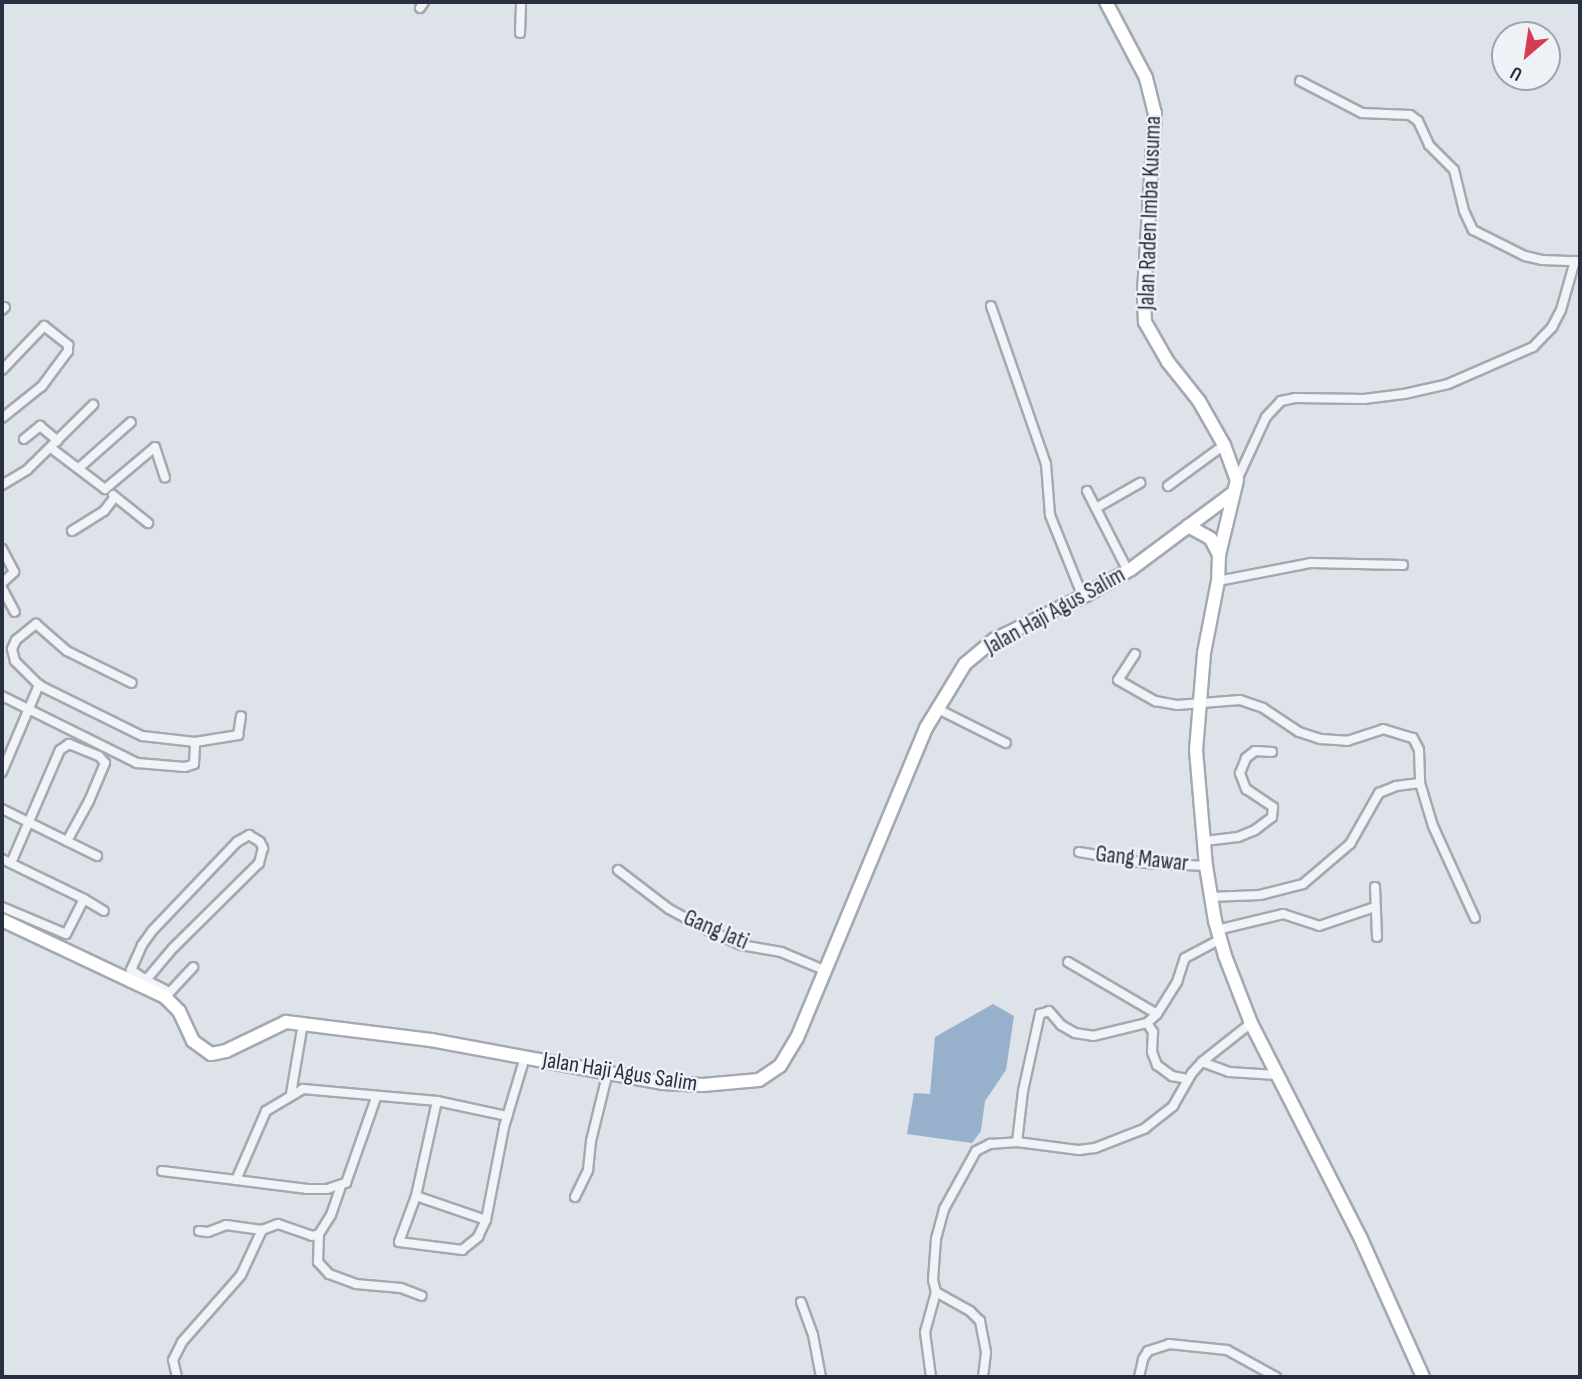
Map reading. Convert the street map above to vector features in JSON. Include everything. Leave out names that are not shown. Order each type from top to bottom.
[{"type":"street","points":[[520,33],[521,2]]},
{"type":"street","name":"Jalan Raden Imba Kusuma","points":[[1106,2],[1146,78],[1155,113],[1144,295],[1145,322],[1168,362],[1199,401],[1224,445],[1235,487]]},
{"type":"street","points":[[1300,81],[1362,113],[1410,115],[1418,121],[1429,145],[1454,170],[1464,211],[1473,230],[1532,258],[1578,261],[1561,310],[1548,333],[1533,347],[1448,384],[1404,394],[1364,399],[1295,398],[1281,401],[1266,417],[1235,487],[1219,555],[1218,581],[1204,653],[1196,750],[1206,866],[1219,934],[1251,1023],[1361,1239],[1423,1377]]},
{"type":"street","points":[[991,306],[1044,457],[1049,515],[1083,597]]},
{"type":"street","points":[[2,370],[44,326],[68,345],[68,351],[42,386],[2,418]]},
{"type":"street","points":[[2,484],[27,470],[93,405]]},
{"type":"street","points":[[79,468],[131,422]]},
{"type":"street","points":[[24,439],[40,426],[79,468],[148,523]]},
{"type":"street","points":[[1168,486],[1224,445]]},
{"type":"street","points":[[105,489],[152,446],[158,449],[165,477]]},
{"type":"street","points":[[1096,508],[1140,483]]},
{"type":"street","name":"Jalan Haji Agus Salim","points":[[2,920],[130,974],[174,1005],[193,1041],[211,1054],[226,1051],[286,1022],[431,1040],[680,1085],[759,1080],[770,1074],[788,1055],[936,708],[954,678],[979,651],[1128,571],[1235,487]]},
{"type":"street","points":[[1087,491],[1128,571]]},
{"type":"street","points":[[72,531],[104,511],[115,497]]},
{"type":"street","points":[[1188,526],[1211,539],[1219,555]]},
{"type":"street","points":[[2,549],[15,572],[2,585],[15,611]]},
{"type":"street","points":[[1218,581],[1311,563],[1403,565]]},
{"type":"street","points":[[132,683],[67,651],[36,624],[16,640],[12,649],[15,661],[39,685],[142,736],[195,742],[238,735],[241,716]]},
{"type":"street","points":[[1135,654],[1118,676],[1121,684],[1155,701],[1198,705],[1240,700],[1253,703],[1299,732],[1321,739],[1347,741],[1383,729],[1409,736],[1419,750],[1420,783],[1433,826],[1475,918]]},
{"type":"street","points":[[2,772],[39,685]]},
{"type":"street","points":[[2,696],[146,765],[191,766],[196,757],[195,742]]},
{"type":"street","points":[[936,708],[1006,743]]},
{"type":"street","points":[[67,841],[105,768],[104,761],[99,756],[74,744],[64,746],[29,822],[6,861],[104,911]]},
{"type":"street","points":[[1205,841],[1238,837],[1255,830],[1272,817],[1273,807],[1246,789],[1240,773],[1246,758],[1255,751],[1272,752]]},
{"type":"street","points":[[1210,897],[1260,895],[1303,884],[1350,844],[1380,793],[1396,786],[1420,783]]},
{"type":"street","points":[[2,809],[97,856]]},
{"type":"street","points":[[146,980],[173,948],[259,863],[263,848],[260,842],[249,835],[237,842],[152,931],[130,974],[170,992],[192,967]]},
{"type":"street","name":"Gang Mawar","points":[[1079,852],[1145,863],[1206,866]]},
{"type":"street","name":"Gang Jati","points":[[618,870],[652,897],[710,932],[741,945],[781,952],[824,970]]},
{"type":"street","points":[[1375,887],[1377,937]]},
{"type":"street","points":[[2,908],[66,934],[84,899]]},
{"type":"street","points":[[1017,1142],[1023,1091],[1040,1014],[1049,1011],[1061,1025],[1093,1036],[1147,1023],[1157,1014],[1177,982],[1185,958],[1219,934],[1283,914],[1319,926],[1375,906]]},
{"type":"street","points":[[1068,962],[1157,1014]]},
{"type":"street","points":[[291,1094],[303,1023]]},
{"type":"street","points":[[1147,1023],[1153,1032],[1152,1052],[1157,1065],[1172,1076],[1187,1079]]},
{"type":"street","points":[[931,1377],[925,1332],[936,1292],[933,1280],[939,1225],[966,1165],[981,1147],[1017,1142],[1066,1151],[1112,1142],[1154,1123],[1173,1106],[1187,1079],[1202,1062],[1251,1023]]},
{"type":"street","points":[[437,1101],[416,1196],[399,1242],[461,1250],[478,1237],[486,1220],[507,1116],[525,1057]]},
{"type":"street","points":[[1202,1062],[1229,1072],[1276,1075]]},
{"type":"street","points":[[575,1197],[588,1170],[591,1141],[608,1072]]},
{"type":"street","points":[[236,1180],[266,1111],[291,1094],[314,1089],[376,1098],[437,1101],[507,1116]]},
{"type":"street","points":[[376,1098],[350,1178],[341,1186],[331,1215],[319,1234],[318,1262],[329,1274],[356,1284],[401,1288],[422,1296]]},
{"type":"street","points":[[162,1171],[307,1189],[341,1186]]},
{"type":"street","points":[[416,1196],[486,1220]]},
{"type":"street","points":[[199,1231],[208,1232],[226,1225],[262,1230],[278,1224],[312,1236],[319,1234]]},
{"type":"street","points":[[177,1377],[173,1360],[182,1342],[241,1275],[262,1230]]},
{"type":"street","points":[[936,1292],[970,1311],[980,1321],[986,1352],[983,1377]]},
{"type":"street","points":[[801,1302],[813,1335],[821,1377]]},
{"type":"street","points":[[1139,1377],[1143,1359],[1149,1351],[1168,1344],[1227,1350],[1276,1377]]},
{"type":"water","points":[[993,1004],[1014,1016],[1006,1070],[985,1101],[981,1131],[972,1143],[907,1134],[914,1093],[930,1094],[935,1037]]}]
